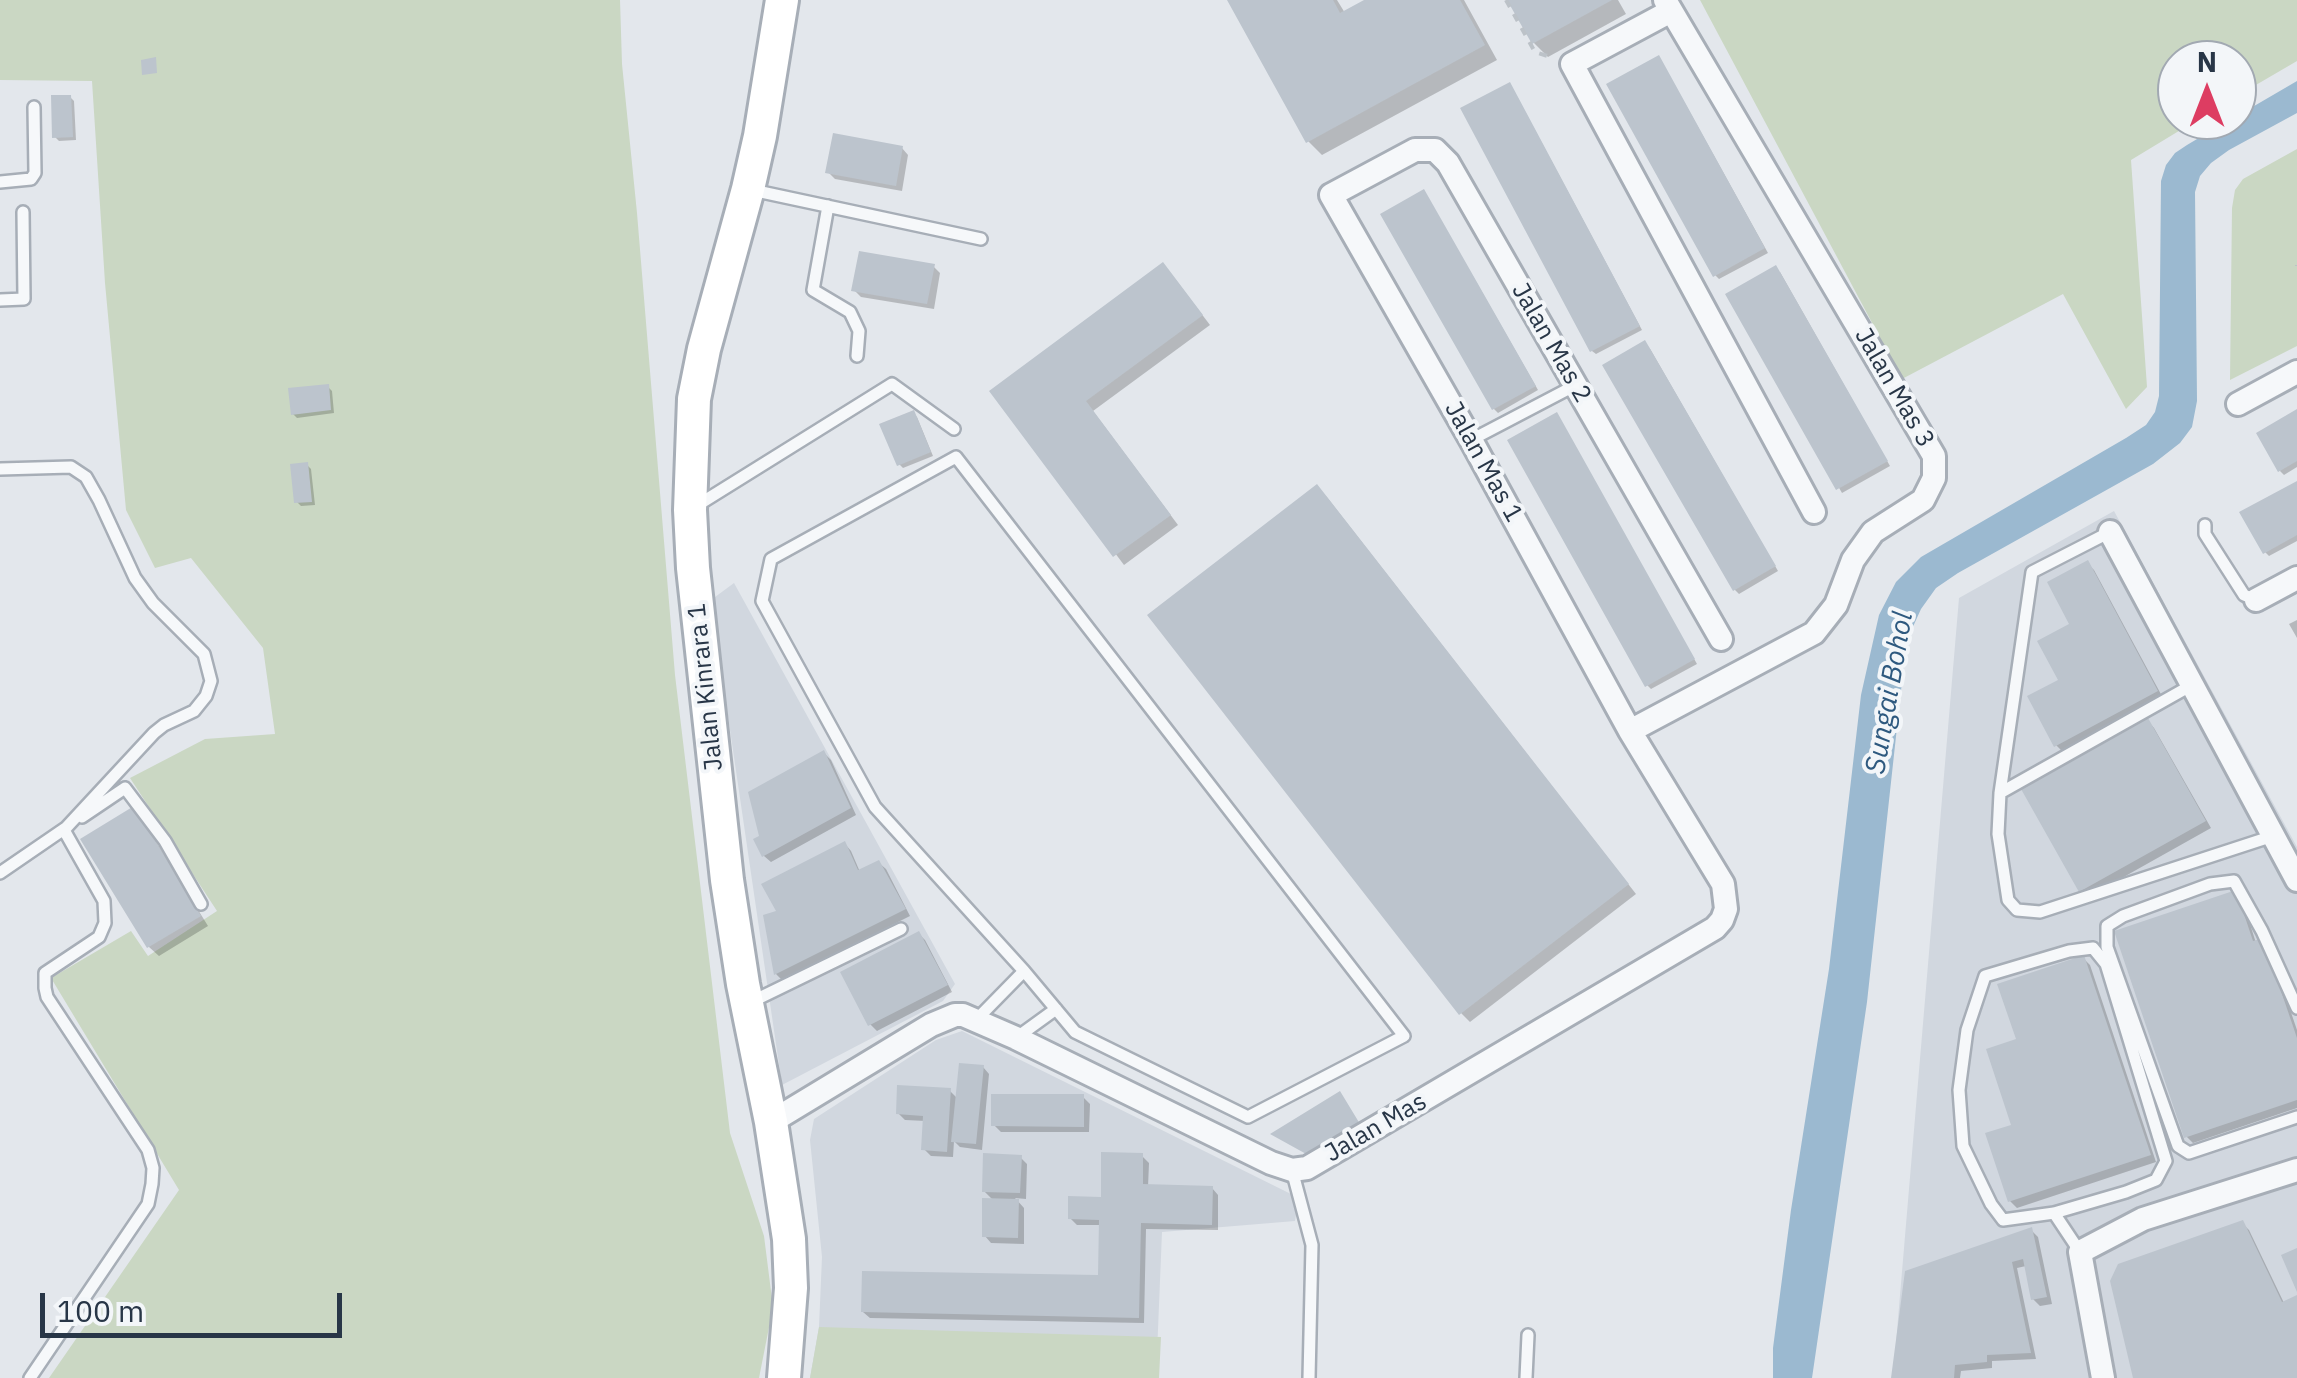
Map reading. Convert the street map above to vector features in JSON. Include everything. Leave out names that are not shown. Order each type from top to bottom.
[{"type":"street","name":"Jalan Kinrara 1","points":[[782,0],[760,136],[694,399],[690,510],[721,831],[789,1239],[790,1303],[784,1378]]},
{"type":"street","points":[[1668,6],[1572,64],[1814,512]]},
{"type":"street","name":"Jalan Mas 3","points":[[1630,731],[1814,633],[1836,605],[1853,560],[1874,532],[1923,500],[1934,478],[1934,456],[1668,6]]},
{"type":"street","name":"Jalan Mas 2","points":[[1332,195],[1414,150],[1435,150],[1442,155],[1721,639]]},
{"type":"street","name":"Jalan Mas 1","points":[[1332,195],[1630,731]]},
{"type":"street","points":[[2238,404],[2297,372]]},
{"type":"street","points":[[2110,532],[2297,880]]},
{"type":"street","points":[[2256,600],[2297,578]]},
{"type":"street","name":"Jalan Mas","points":[[977,1019],[1270,1163],[1292,1170],[1306,1168],[1715,928],[1722,920],[1726,909],[1723,884],[1630,731]]},
{"type":"street","points":[[771,1122],[931,1026],[955,1015],[977,1019]]},
{"type":"street","points":[[2103,1378],[2080,1252],[2143,1220],[2297,1170]]},
{"type":"lane","points":[[0,182],[31,179],[35,173],[34,106]]},
{"type":"lane","points":[[748,189],[981,238]]},
{"type":"lane","points":[[828,206],[813,290],[850,312],[859,331],[857,356]]},
{"type":"lane","points":[[0,300],[24,300],[23,212]]},
{"type":"lane","points":[[690,510],[892,384],[954,429]]},
{"type":"lane","points":[[1471,440],[1576,385]]},
{"type":"lane","points":[[956,456],[1404,1036],[1248,1117],[1074,1032],[1024,970],[875,808],[762,601],[771,559],[956,456]]},
{"type":"lane","points":[[0,469],[72,467],[86,477],[135,578],[153,603],[204,654],[211,681],[194,712],[164,725],[154,734],[64,830]]},
{"type":"lane","points":[[2205,524],[2205,534],[2244,595],[2256,600]]},
{"type":"lane","points":[[2110,532],[2032,572],[2000,793],[1998,834],[2008,900],[2017,910],[2040,912],[2273,836]]},
{"type":"lane","points":[[2000,793],[2192,685]]},
{"type":"lane","points":[[0,873],[124,788],[165,841],[201,904]]},
{"type":"lane","points":[[30,1378],[148,1204],[153,1168],[148,1150],[48,997],[45,973],[99,937],[106,923],[104,900],[64,830]]},
{"type":"lane","points":[[2297,1008],[2234,881],[2210,884],[2123,916],[2108,926],[2108,947],[2178,1146],[2189,1154],[2297,1117]]},
{"type":"lane","points":[[747,1004],[901,929]]},
{"type":"lane","points":[[2093,948],[2106,964],[2166,1161],[2156,1180],[2054,1213],[2003,1220],[1990,1204],[1963,1146],[1959,1090],[1967,1030],[1984,976],[2093,948]]},
{"type":"lane","points":[[977,1019],[1024,970]]},
{"type":"lane","points":[[1016,1038],[1056,1009]]},
{"type":"lane","points":[[1292,1170],[1312,1244],[1308,1378]]},
{"type":"lane","points":[[2054,1213],[2080,1252]]},
{"type":"lane","points":[[1526,1378],[1528,1335]]},
{"type":"path","points":[[1506,0],[1536,52],[1572,64]]},
{"type":"shaded area","points":[[2114,511],[2297,847],[2297,1378],[1893,1378],[1959,598]]},
{"type":"shaded area","points":[[734,583],[955,984],[943,1001],[782,1085],[711,600]]},
{"type":"shaded area","points":[[962,1031],[1299,1198],[1295,1221],[1162,1232],[1156,1378],[810,1378],[819,1327],[822,1257],[810,1140],[814,1119],[936,1040]]},
{"type":"green space","points":[[0,0],[620,0],[622,64],[675,675],[730,1133],[764,1236],[773,1307],[759,1378],[49,1378],[179,1190],[51,978],[131,931],[148,956],[217,911],[130,778],[205,739],[275,734],[263,648],[191,558],[155,568],[126,510],[92,81],[0,80]]},
{"type":"green space","points":[[1700,0],[2297,0],[2297,61],[2257,84],[2257,40],[2157,40],[2157,140],[2164,140],[2131,160],[2147,387],[2126,409],[2063,294],[1902,379]]},
{"type":"green space","points":[[2297,149],[2297,346],[2230,380],[2235,190],[2243,179]]},
{"type":"green space","points":[[819,1327],[1161,1337],[1159,1378],[810,1378]]},
{"type":"water","points":[[2297,81],[2297,113],[2257,135],[2257,104]]},
{"type":"water","name":"Sungai Bohol","points":[[2195,140],[2247,140],[2211,163],[2200,176],[2195,192],[2197,401],[2192,427],[2180,443],[2153,464],[1936,588],[1911,631],[1905,654],[1867,1002],[1812,1378],[1773,1378],[1773,1348],[1829,969],[1861,695],[1879,615],[1896,582],[1921,557],[2126,438],[2146,425],[2155,412],[2159,396],[2161,181],[2166,165]]},
{"type":"building","points":[[1227,0],[1333,0],[1340,13],[1364,0],[1460,0],[1485,45],[1306,143]]},
{"type":"building","points":[[1507,0],[1612,0],[1532,44]]},
{"type":"building","points":[[1659,55],[1765,248],[1713,277],[1606,84]]},
{"type":"building","points":[[156,57],[157,73],[142,75],[141,60]]},
{"type":"building","points":[[1510,82],[1640,326],[1590,352],[1460,108]]},
{"type":"building","points":[[51,95],[71,95],[73,137],[52,138]]},
{"type":"building","points":[[833,133],[903,146],[896,186],[825,173]]},
{"type":"building","points":[[1424,189],[1536,386],[1492,410],[1380,214]]},
{"type":"building","points":[[859,251],[935,264],[927,304],[851,291]]},
{"type":"building","points":[[1163,262],[1203,315],[1086,401],[1171,515],[1113,557],[989,391]]},
{"type":"building","points":[[1776,265],[1888,461],[1836,490],[1725,294]]},
{"type":"building","points":[[1645,340],[1776,566],[1733,591],[1602,365]]},
{"type":"building","points":[[329,384],[331,410],[291,415],[288,388]]},
{"type":"building","points":[[2297,409],[2297,461],[2278,472],[2256,433]]},
{"type":"building","points":[[914,410],[931,452],[897,466],[879,424]]},
{"type":"building","points":[[1557,412],[1695,659],[1645,687],[1507,440]]},
{"type":"building","points":[[308,462],[312,502],[294,503],[290,464]]},
{"type":"building","points":[[2297,481],[2297,535],[2263,554],[2239,512]]},
{"type":"building","points":[[1317,484],[1629,884],[1459,1015],[1147,615]]},
{"type":"building","points":[[2088,560],[2158,691],[2054,747],[2027,696],[2058,680],[2037,641],[2069,624],[2047,582]]},
{"type":"building","points":[[2148,718],[2206,821],[2079,892],[2021,789]]},
{"type":"building","points":[[824,750],[851,808],[762,857],[753,839],[759,836],[748,792]]},
{"type":"building","points":[[134,806],[201,916],[147,948],[80,839]]},
{"type":"building","points":[[845,841],[858,870],[879,860],[906,909],[774,975],[763,915],[776,911],[761,884]]},
{"type":"building","points":[[2236,890],[2253,941],[2263,938],[2297,1038],[2297,1100],[2184,1138],[2114,931]]},
{"type":"building","points":[[919,931],[948,985],[868,1026],[840,972]]},
{"type":"building","points":[[2084,955],[2151,1155],[2008,1202],[1985,1133],[2011,1125],[1986,1049],[2016,1039],[1997,984]]},
{"type":"building","points":[[959,1063],[984,1065],[976,1144],[951,1142]]},
{"type":"building","points":[[897,1085],[951,1088],[947,1152],[921,1150],[923,1116],[896,1114]]},
{"type":"building","points":[[1340,1091],[1360,1124],[1308,1155],[1270,1134]]},
{"type":"building","points":[[991,1094],[1084,1094],[1084,1127],[991,1126]]},
{"type":"building","points":[[1101,1152],[1143,1153],[1143,1184],[1213,1186],[1212,1225],[1141,1223],[1139,1318],[861,1312],[862,1271],[1098,1275],[1099,1220],[1068,1219],[1068,1196],[1101,1197]]},
{"type":"building","points":[[983,1153],[1022,1155],[1020,1193],[982,1192]]},
{"type":"building","points":[[982,1198],[1019,1199],[1018,1238],[982,1237]]},
{"type":"building","points":[[2243,1220],[2282,1302],[2297,1295],[2297,1378],[2133,1378],[2110,1281],[2118,1264]]},
{"type":"building","points":[[2032,1227],[2047,1297],[2031,1300],[2023,1259],[2012,1262],[2031,1353],[1987,1355],[1987,1362],[1955,1365],[1954,1378],[1891,1378],[1905,1271]]},
{"type":"building","points":[[2297,1248],[2297,1292],[2281,1255]]}]
